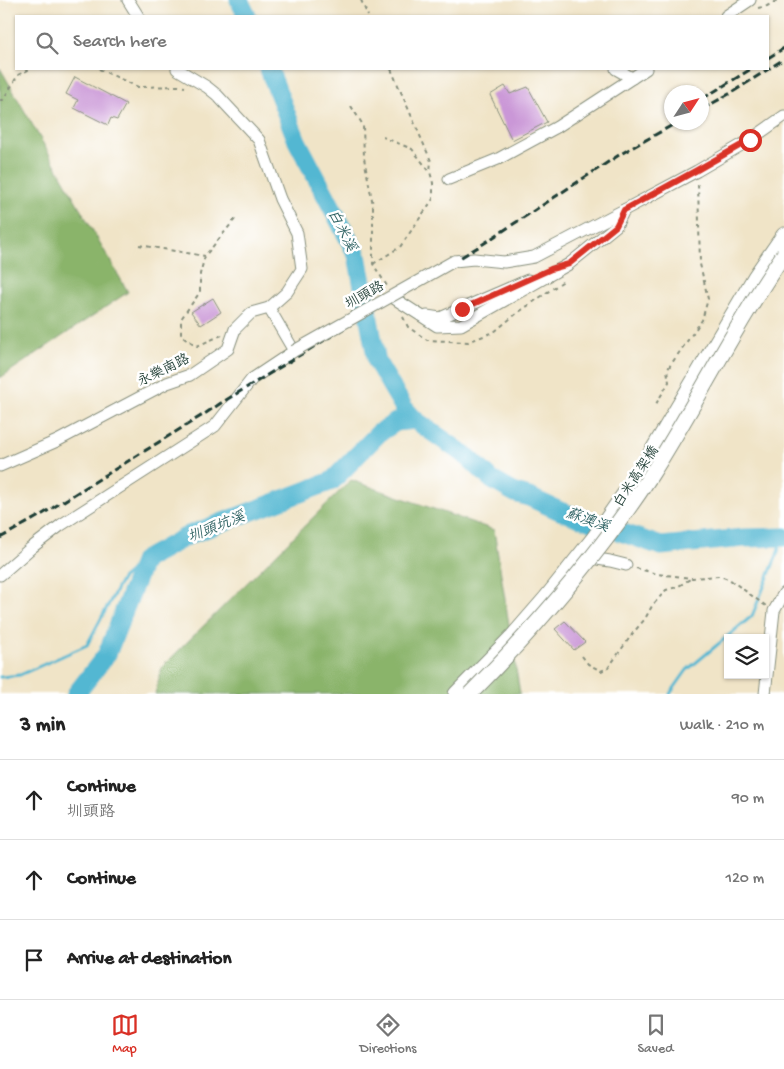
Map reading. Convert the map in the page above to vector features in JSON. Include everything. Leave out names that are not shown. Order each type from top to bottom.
[{"type":"main road","name":"白米高架橋","points":[[470,694],[544,616],[587,555],[594,538],[641,470],[755,277],[784,235]]},
{"type":"main road","name":"白米高架橋","points":[[456,694],[513,636],[587,555],[603,544],[650,476],[688,415],[764,284],[784,254]]},
{"type":"street","points":[[128,0],[137,15]]},
{"type":"street","points":[[728,15],[750,0]]},
{"type":"street","name":"永樂南路","points":[[0,466],[57,441],[167,383],[190,375],[228,350],[235,329],[251,313],[268,308],[287,292],[302,269],[297,232],[280,199],[259,140],[217,95],[179,70]]},
{"type":"street","points":[[618,70],[632,78]]},
{"type":"street","points":[[449,179],[498,159],[557,127],[644,70]]},
{"type":"street","name":"圳頭路","points":[[0,576],[61,524],[216,426],[252,379],[294,351],[454,261],[474,259],[504,262],[534,257],[697,170],[750,140],[784,116]]},
{"type":"street","points":[[392,297],[420,315],[440,318],[551,269],[569,264],[616,226],[624,210]]},
{"type":"street","points":[[268,308],[294,351]]},
{"type":"street","points":[[587,555],[626,566]]},
{"type":"street","points":[[765,694],[774,611],[784,593]]},
{"type":"path","points":[[361,0],[368,15]]},
{"type":"path","points":[[0,100],[4,100],[18,75],[28,70]]},
{"type":"path","points":[[101,70],[138,87],[179,86],[189,88]]},
{"type":"path","points":[[391,70],[431,160],[430,172]]},
{"type":"path","points":[[373,264],[400,247],[432,199],[433,182],[430,172],[412,149],[383,137]]},
{"type":"path","points":[[656,404],[669,382],[667,370],[702,320],[708,299],[700,264],[697,170]]},
{"type":"path","points":[[235,329],[197,346],[181,335],[181,319],[200,292],[200,274],[205,256],[236,218]]},
{"type":"path","points":[[139,245],[205,256]]},
{"type":"path","points":[[626,566],[657,574],[692,578],[719,576],[730,579],[764,604]]},
{"type":"path","points":[[582,656],[588,664],[600,671],[608,668],[645,619],[652,606],[666,590],[692,578]]},
{"type":"green space","points":[[0,68],[128,292],[0,378]]},
{"type":"green space","points":[[351,480],[494,530],[520,694],[155,694],[162,667]]},
{"type":"building","points":[[75,77],[126,104],[117,120],[111,118],[108,125],[74,108],[78,100],[66,94]]},
{"type":"building","points":[[505,86],[510,94],[528,87],[547,122],[512,140],[490,95]]},
{"type":"building","points":[[213,298],[221,312],[201,325],[191,312]]},
{"type":"building","points":[[565,621],[585,642],[574,650],[555,629]]},
{"type":"waterway","name":"白米溪","points":[[239,0],[246,15]]},
{"type":"waterway","name":"蘇澳溪","points":[[269,70],[297,141],[357,255],[377,362],[404,408],[415,420],[469,458],[492,480],[515,493],[560,511],[661,546],[744,538],[784,537]]},
{"type":"waterway","name":"圳頭坑溪","points":[[76,694],[107,654],[144,560],[189,535],[332,481],[379,433],[396,422],[415,420]]},
{"type":"waterway","points":[[670,694],[687,670],[752,616],[782,538]]},
{"type":"waterway","points":[[0,677],[20,675],[87,645],[122,579],[144,560]]},
{"type":"railway","points":[[769,57],[784,48]]},
{"type":"railway","points":[[769,69],[784,59]]},
{"type":"railway","points":[[709,95],[749,70]]},
{"type":"railway","points":[[709,105],[767,70]]},
{"type":"railway","points":[[0,538],[41,515],[483,244],[619,155],[664,130]]},
{"type":"route","points":[[462,309],[551,269],[569,264],[616,226],[624,210],[750,140]]}]
